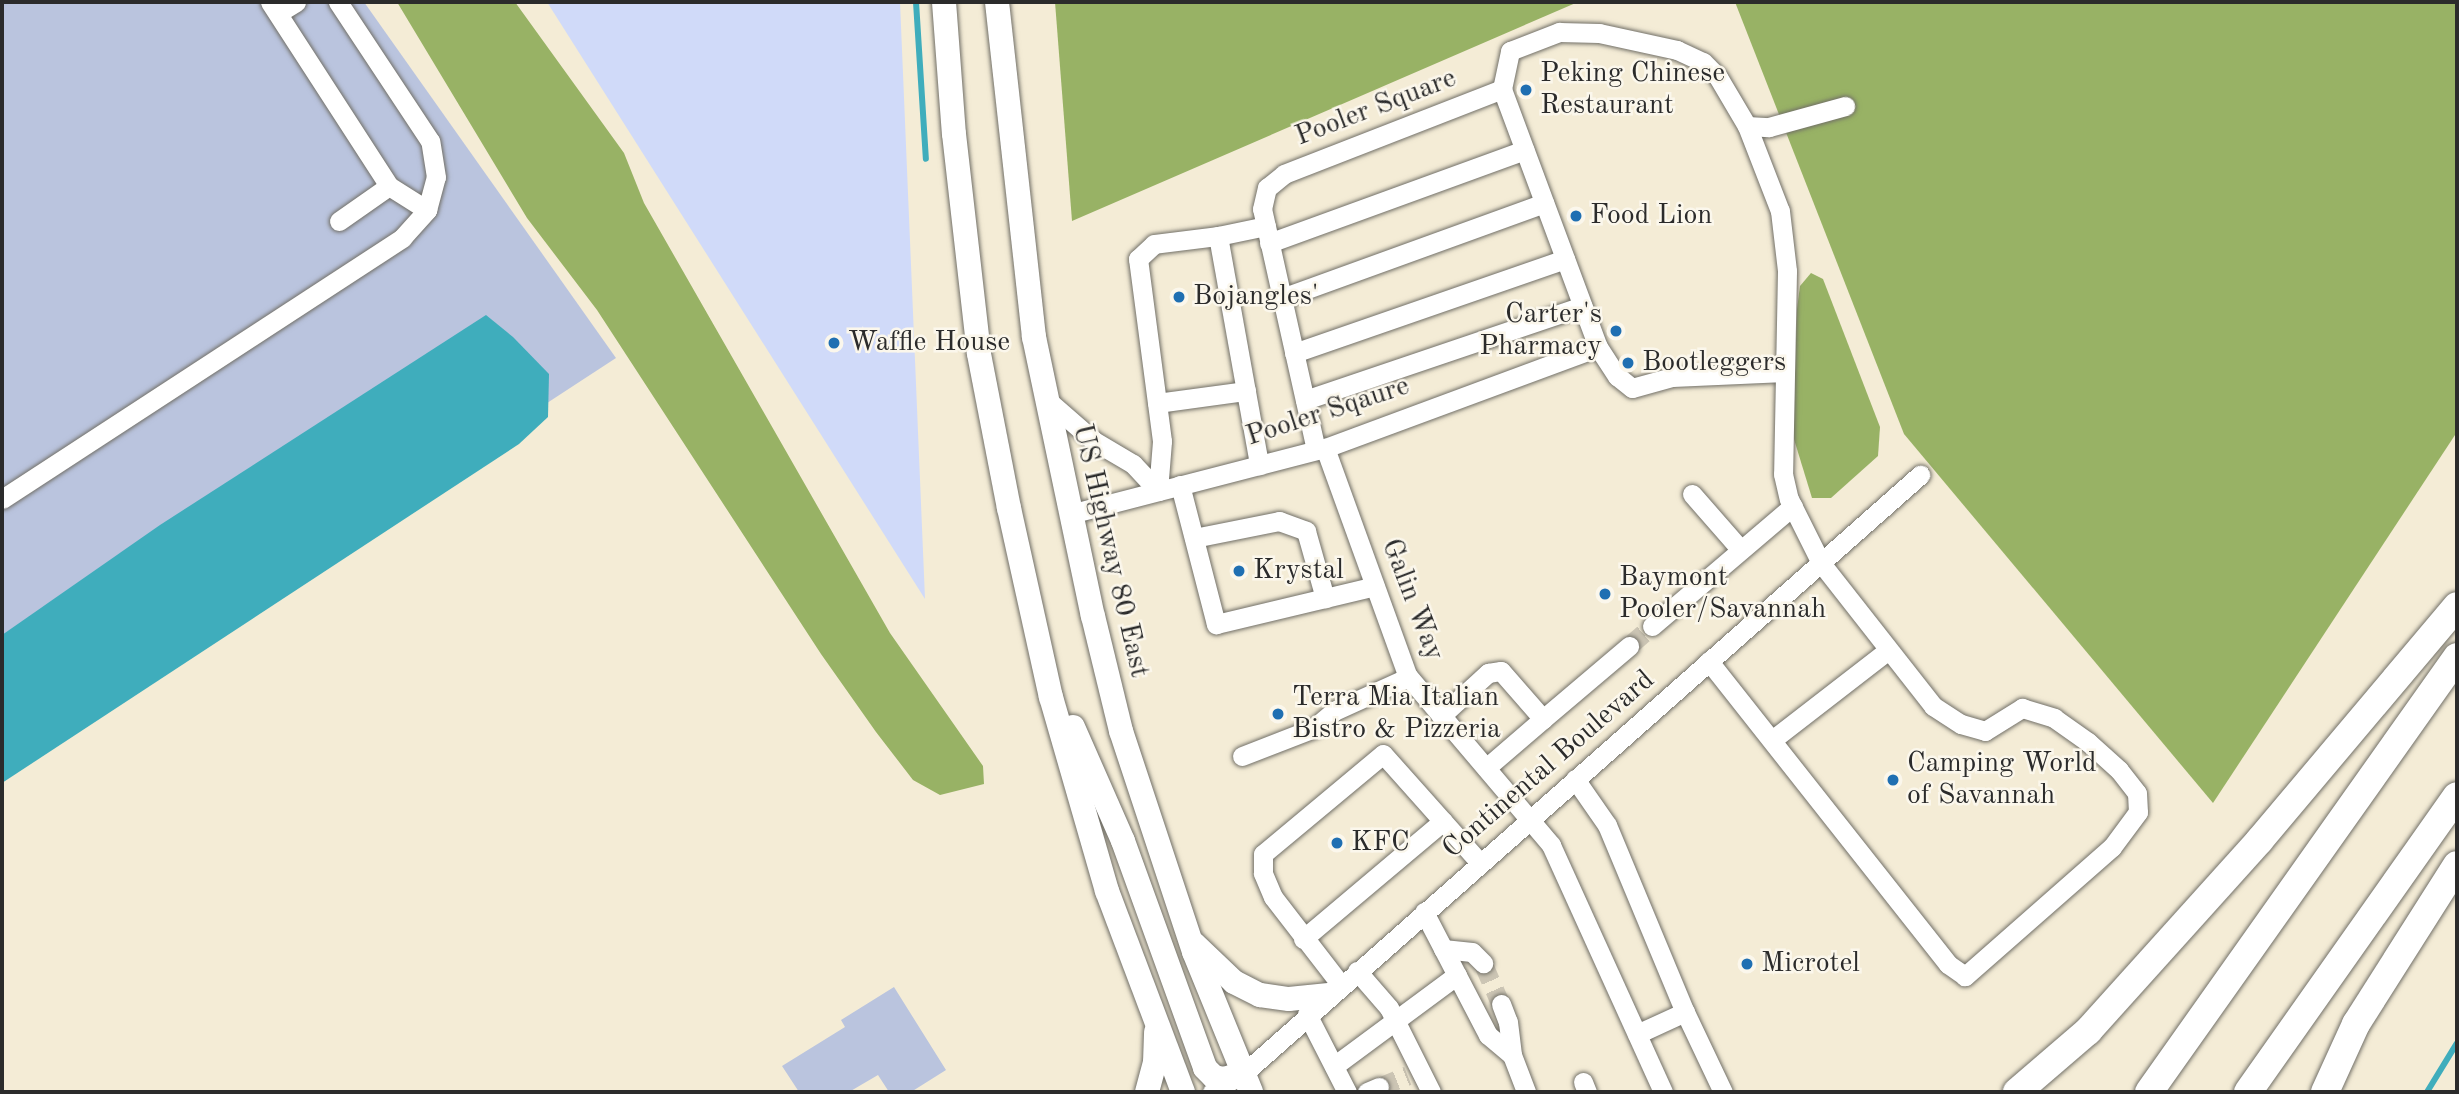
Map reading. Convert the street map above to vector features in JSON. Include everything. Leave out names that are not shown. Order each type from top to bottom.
[{"type":"highway","points":[[2017,1092],[2097,1021],[2259,841],[2457,607]]},
{"type":"highway","points":[[2149,1092],[2457,657]]},
{"type":"highway","points":[[2248,1092],[2457,796]]},
{"type":"highway","points":[[2325,1092],[2356,1024],[2457,865]]},
{"type":"main road","points":[[944,2],[954,134],[979,355],[1041,653],[1107,891],[1183,1092]]},
{"type":"main road","name":"US Highway 80 East","points":[[997,2],[1034,337],[1070,514],[1121,731],[1241,1086]]},
{"type":"main road","points":[[1041,653],[1123,841],[1205,1068],[1213,1077],[1241,1086]]},
{"type":"main road","points":[[1190,941],[1234,982],[1260,995],[1289,999],[1335,990]]},
{"type":"main road","points":[[1147,1092],[1155,1063],[1156,1020]]},
{"type":"street","points":[[296,2],[274,8],[389,186],[427,210]]},
{"type":"street","points":[[2,499],[402,238],[427,210],[436,177],[430,141],[338,2]]},
{"type":"street","points":[[1503,89],[1510,51],[1559,32],[1599,33],[1677,50],[1703,62],[1718,77],[1747,126],[1780,211],[1787,271],[1783,474],[1793,506],[1821,563],[1887,651],[1933,706],[1954,720],[1985,731],[2022,708],[2054,718],[2088,742],[2137,793],[2138,812],[2112,847],[1965,976],[1948,964],[1709,661]]},
{"type":"street","name":"Pooler Square","points":[[1321,449],[1305,400],[1262,209],[1267,188],[1284,174],[1503,89],[1598,347],[1617,376],[1632,388],[1672,377],[1785,372]]},
{"type":"street","points":[[1747,126],[1769,127],[1845,106]]},
{"type":"street","points":[[1158,491],[1163,441],[1138,259],[1154,244],[1218,236],[1268,235],[1525,150]]},
{"type":"street","points":[[340,221],[389,186]]},
{"type":"street","points":[[1282,298],[1545,203]]},
{"type":"street","points":[[1218,236],[1259,465]]},
{"type":"street","points":[[1294,353],[1565,259]]},
{"type":"street","points":[[1305,400],[1583,306]]},
{"type":"street","name":"Pooler Sqaure","points":[[1070,514],[1321,449],[1598,347]]},
{"type":"street","points":[[1157,403],[1245,391]]},
{"type":"street","points":[[1047,400],[1094,441],[1133,464],[1158,491]]},
{"type":"street","name":"Galin Way","points":[[1321,449],[1409,677],[1551,845],[1663,1092]]},
{"type":"street","name":"Continental Boulevard","points":[[1212,1092],[1241,1086],[1307,1014],[1920,475]]},
{"type":"street","points":[[1180,485],[1216,624],[1375,586]]},
{"type":"street","points":[[1692,494],[1741,550]]},
{"type":"street","points":[[1652,626],[1793,506]]},
{"type":"street","points":[[1194,538],[1279,521],[1306,531],[1325,598]]},
{"type":"street","points":[[1486,768],[1629,646]]},
{"type":"street","points":[[1772,740],[1887,651]]},
{"type":"street","points":[[1441,716],[1488,673],[1501,671],[1543,719]]},
{"type":"street","points":[[1242,756],[1314,728],[1334,711],[1409,677]]},
{"type":"street","points":[[1335,990],[1303,939],[1272,897],[1263,873],[1263,854],[1383,754],[1480,863]]},
{"type":"street","points":[[1575,779],[1607,825],[1685,1012],[1723,1092]]},
{"type":"street","points":[[1303,939],[1443,821]]},
{"type":"street","points":[[1424,912],[1488,1035],[1512,1055]]},
{"type":"street","points":[[1443,949],[1472,952],[1483,963]]},
{"type":"street","points":[[1357,971],[1389,1008],[1413,1072],[1430,1092]]},
{"type":"street","points":[[1334,1066],[1396,1023],[1457,975]]},
{"type":"street","points":[[1501,1004],[1508,1022],[1512,1055],[1526,1092]]},
{"type":"street","points":[[1637,1034],[1685,1012]]},
{"type":"street","points":[[1307,1014],[1347,1092]]},
{"type":"shaded area","points":[[2,2],[364,2],[616,358],[2,759]]},
{"type":"shaded area","points":[[547,2],[900,2],[925,599]]},
{"type":"shaded area","points":[[894,987],[946,1070],[911,1092],[889,1092],[878,1075],[849,1092],[799,1092],[782,1066],[845,1027],[841,1020]]},
{"type":"green space","points":[[397,2],[515,2],[624,153],[644,203],[890,633],[983,766],[984,784],[940,795],[913,780],[876,732],[821,654],[597,310],[527,218]]},
{"type":"green space","points":[[1055,2],[1578,2],[1072,221]]},
{"type":"green space","points":[[1735,2],[2457,2],[2457,432],[2213,803],[1904,434]]},
{"type":"green space","points":[[1811,273],[1823,279],[1880,427],[1878,456],[1831,498],[1812,498],[1793,436],[1797,309],[1800,286]]},
{"type":"water","points":[[486,315],[513,337],[549,374],[548,417],[519,444],[2,783],[2,635],[160,525]]},
{"type":"waterway","points":[[916,2],[926,159]]},
{"type":"waterway","points":[[2427,1092],[2457,1043]]},
{"type":"tunnel","points":[[1629,646],[1652,626]]},
{"type":"tunnel","points":[[1483,963],[1501,1004]]},
{"type":"tunnel","points":[[1379,1087],[1408,1075]]},
{"type":"place","name":"Peking Chinese Restaurant","points":[[1526,90]]},
{"type":"place","name":"Food Lion","points":[[1576,216]]},
{"type":"place","name":"Bojangles'","points":[[1179,297]]},
{"type":"place","name":"Carter's Pharmacy","points":[[1616,331]]},
{"type":"place","name":"Waffle House","points":[[834,343]]},
{"type":"place","name":"Bootleggers","points":[[1628,363]]},
{"type":"place","name":"Krystal","points":[[1239,571]]},
{"type":"place","name":"Baymont Pooler/Savannah","points":[[1605,594]]},
{"type":"place","name":"Terra Mia Italian Bistro & Pizzeria","points":[[1278,714]]},
{"type":"place","name":"Camping World of Savannah","points":[[1893,780]]},
{"type":"place","name":"KFC","points":[[1337,843]]},
{"type":"place","name":"Microtel","points":[[1747,964]]}]
